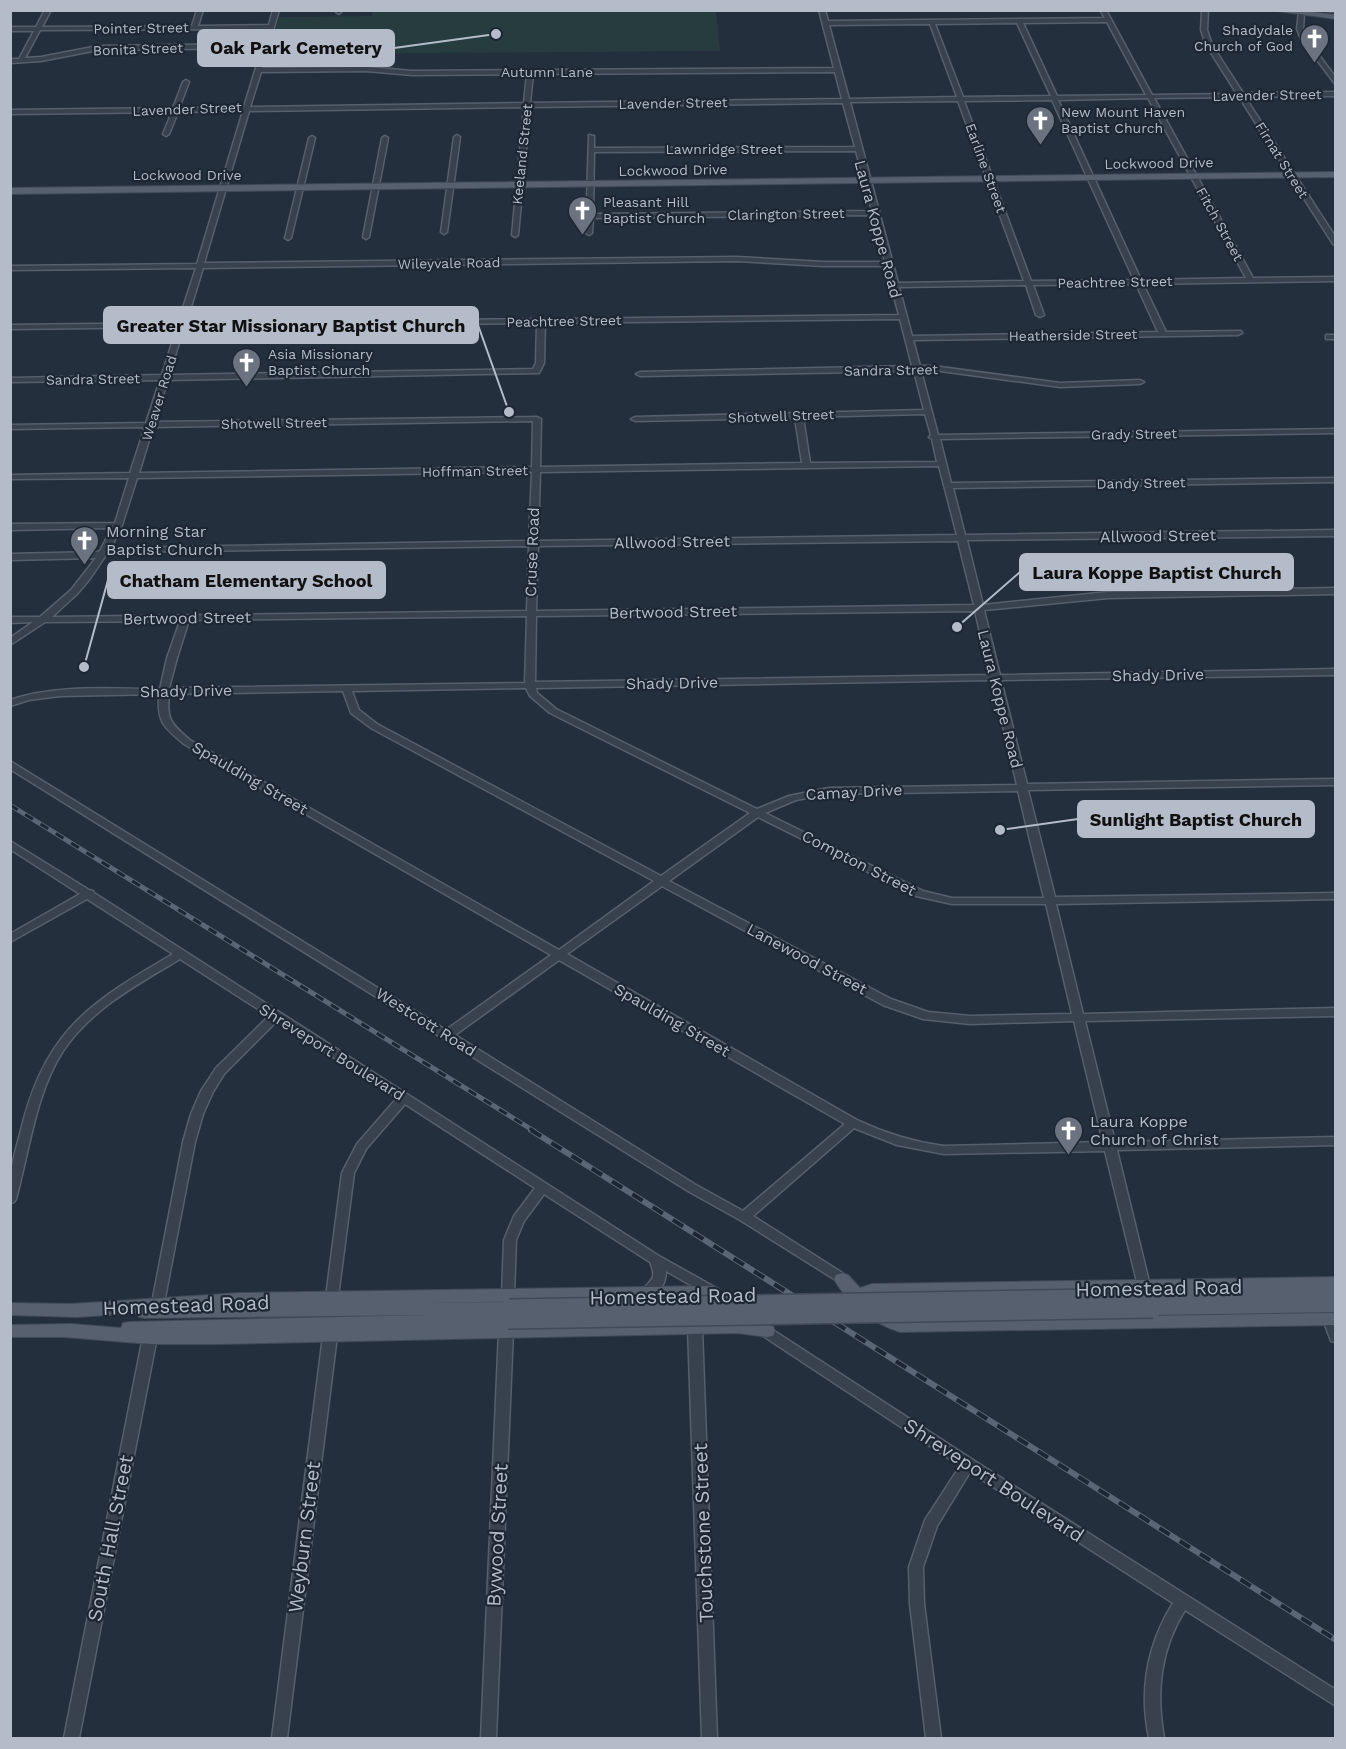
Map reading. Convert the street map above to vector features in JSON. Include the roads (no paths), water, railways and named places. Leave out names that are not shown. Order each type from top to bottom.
[{"type":"main road","points":[[1273,10],[1335,17]]},
{"type":"main road","name":"Lockwood Drive","points":[[14,189],[1335,172]]},
{"type":"main road","points":[[842,1279],[866,1294],[887,1321],[900,1326],[1334,1315]]},
{"type":"main road","points":[[866,1294],[1149,1297],[1335,1283]]},
{"type":"main road","points":[[63,1330],[150,1337],[330,1336],[647,1292],[712,1292]]},
{"type":"main road","name":"Homestead Road","points":[[10,1331],[508,1313],[1335,1294]]},
{"type":"main road","points":[[68,1311],[158,1303],[332,1297],[695,1328],[742,1322],[767,1331]]},
{"type":"main road","name":"Homestead Road","points":[[1149,1297],[1334,1315]]},
{"type":"main road","name":"Homestead Road","points":[[10,1309],[210,1313],[508,1313]]},
{"type":"street","points":[[21,61],[48,10]]},
{"type":"street","points":[[194,28],[200,10]]},
{"type":"street","name":"Weaver Road","points":[[10,642],[45,620],[75,594],[106,552],[118,525],[200,266],[276,10]]},
{"type":"street","name":"Laura Koppe Road","points":[[822,10],[940,464],[962,539],[1049,902],[1149,1297]]},
{"type":"street","name":"Fitch Street","points":[[1103,10],[1251,280]]},
{"type":"street","name":"Firnat Street","points":[[1205,10],[1204,30],[1209,45],[1335,244]]},
{"type":"street","points":[[1301,13],[1300,29],[1304,39],[1335,83]]},
{"type":"street","points":[[825,23],[1107,20]]},
{"type":"street","points":[[1019,21],[1163,334]]},
{"type":"street","name":"Earline Street","points":[[932,22],[1040,315]]},
{"type":"street","name":"Pointer Street","points":[[10,29],[271,27]]},
{"type":"street","name":"Bonita Street","points":[[10,61],[41,59],[98,48],[266,46]]},
{"type":"street","name":"Autumn Lane","points":[[258,70],[530,72],[837,70]]},
{"type":"street","name":"Keeland Street","points":[[515,235],[530,72]]},
{"type":"street","points":[[166,134],[186,82]]},
{"type":"street","name":"Lavender Street","points":[[10,112],[1335,94]]},
{"type":"street","points":[[589,234],[591,136]]},
{"type":"street","points":[[444,232],[457,137]]},
{"type":"street","points":[[288,238],[312,138]]},
{"type":"street","points":[[366,237],[374,185],[385,138]]},
{"type":"street","name":"Lawnridge Street","points":[[591,150],[857,148]]},
{"type":"street","name":"Clarington Street","points":[[590,216],[874,213]]},
{"type":"street","name":"Wileyvale Road","points":[[10,268],[737,259],[823,264],[888,264]]},
{"type":"street","name":"Peachtree Street","points":[[894,285],[1335,279]]},
{"type":"street","name":"Peachtree Street","points":[[10,327],[902,317]]},
{"type":"street","name":"Sandra Street","points":[[10,380],[536,371],[540,363],[541,321]]},
{"type":"street","name":"Heatherside Street","points":[[908,338],[1239,333]]},
{"type":"street","name":"Sandra Street","points":[[640,374],[916,370],[963,371],[1015,381],[1059,385],[1140,382]]},
{"type":"street","name":"Shotwell Street","points":[[635,419],[927,412]]},
{"type":"street","points":[[799,416],[806,466]]},
{"type":"street","name":"Shotwell Street","points":[[10,427],[537,419]]},
{"type":"street","name":"Cruse Road","points":[[530,685],[530,613],[537,419]]},
{"type":"street","name":"Grady Street","points":[[933,437],[1335,431]]},
{"type":"street","name":"Hoffman Street","points":[[10,477],[940,464]]},
{"type":"street","name":"Dandy Street","points":[[946,486],[1335,480]]},
{"type":"street","points":[[10,527],[118,525]]},
{"type":"street","name":"Allwood Street","points":[[10,557],[98,555],[115,549],[1335,533]]},
{"type":"street","name":"Bertwood Street","points":[[10,620],[977,608],[1107,595],[1335,591]]},
{"type":"street","name":"Spaulding Street","points":[[185,618],[164,691],[162,707],[170,727],[187,742],[853,1123],[902,1143],[944,1150],[1335,1141]]},
{"type":"street","name":"Shady Drive","points":[[10,703],[28,697],[60,693],[1335,672]]},
{"type":"street","name":"Compton Street","points":[[530,685],[533,694],[553,711],[920,894],[952,901],[1049,902],[1335,896]]},
{"type":"street","name":"Lanewood Street","points":[[347,688],[350,704],[356,715],[365,721],[887,1002],[927,1016],[970,1020],[1335,1012]]},
{"type":"street","name":"Westcott Road","points":[[10,764],[842,1279]]},
{"type":"street","name":"Camay Drive","points":[[447,1035],[758,812],[779,801],[800,794],[829,790],[1335,782]]},
{"type":"street","name":"Shreveport Boulevard","points":[[10,844],[655,1259],[712,1292],[742,1322]]},
{"type":"street","points":[[10,939],[89,893]]},
{"type":"street","points":[[10,1198],[47,1069],[68,1038],[86,1018],[127,986],[180,954]]},
{"type":"street","points":[[158,1303],[189,1142],[197,1114],[207,1091],[220,1071],[275,1016]]},
{"type":"street","points":[[332,1297],[348,1173],[361,1147],[404,1098]]},
{"type":"street","points":[[744,1217],[853,1123]]},
{"type":"street","name":"Bywood Street","points":[[488,1738],[510,1240],[518,1219],[543,1187]]},
{"type":"street","points":[[647,1292],[657,1285],[661,1274],[655,1259]]},
{"type":"street","points":[[1334,1315],[1335,1337]]},
{"type":"street","name":"Touchstone Street","points":[[695,1328],[710,1738]]},
{"type":"street","name":"Shreveport Boulevard","points":[[767,1331],[968,1464],[1335,1699]]},
{"type":"street","name":"Weyburn Street","points":[[279,1738],[330,1336]]},
{"type":"street","name":"South Hall Street","points":[[70,1738],[150,1337]]},
{"type":"street","points":[[933,1738],[917,1604],[916,1567],[930,1524],[968,1464]]},
{"type":"street","points":[[1156,1738],[1151,1681],[1161,1640],[1182,1602]]},
{"type":"railway","points":[[1321,10],[1336,12]]},
{"type":"railway","points":[[10,805],[534,1131]]},
{"type":"railway","points":[[531,1130],[1336,1640]]},
{"type":"place","name":"Oak Park Cemetery","points":[[496,34]]},
{"type":"place","name":"Shadydale Church of God","points":[[1314,64]]},
{"type":"place","name":"New Mount Haven Baptist Church","points":[[1040,146]]},
{"type":"place","name":"Pleasant Hill Baptist Church","points":[[582,236]]},
{"type":"place","name":"Asia Missionary Baptist Church","points":[[247,388]]},
{"type":"place","name":"Greater Star Missionary Baptist Church","points":[[509,412]]},
{"type":"place","name":"Morning Star Baptist Church","points":[[85,566]]},
{"type":"place","name":"Laura Koppe Baptist Church","points":[[957,627]]},
{"type":"place","name":"Chatham Elementary School","points":[[84,667]]},
{"type":"place","name":"Sunlight Baptist Church","points":[[1000,830]]},
{"type":"place","name":"Laura Koppe Church of Christ","points":[[1069,1156]]}]
